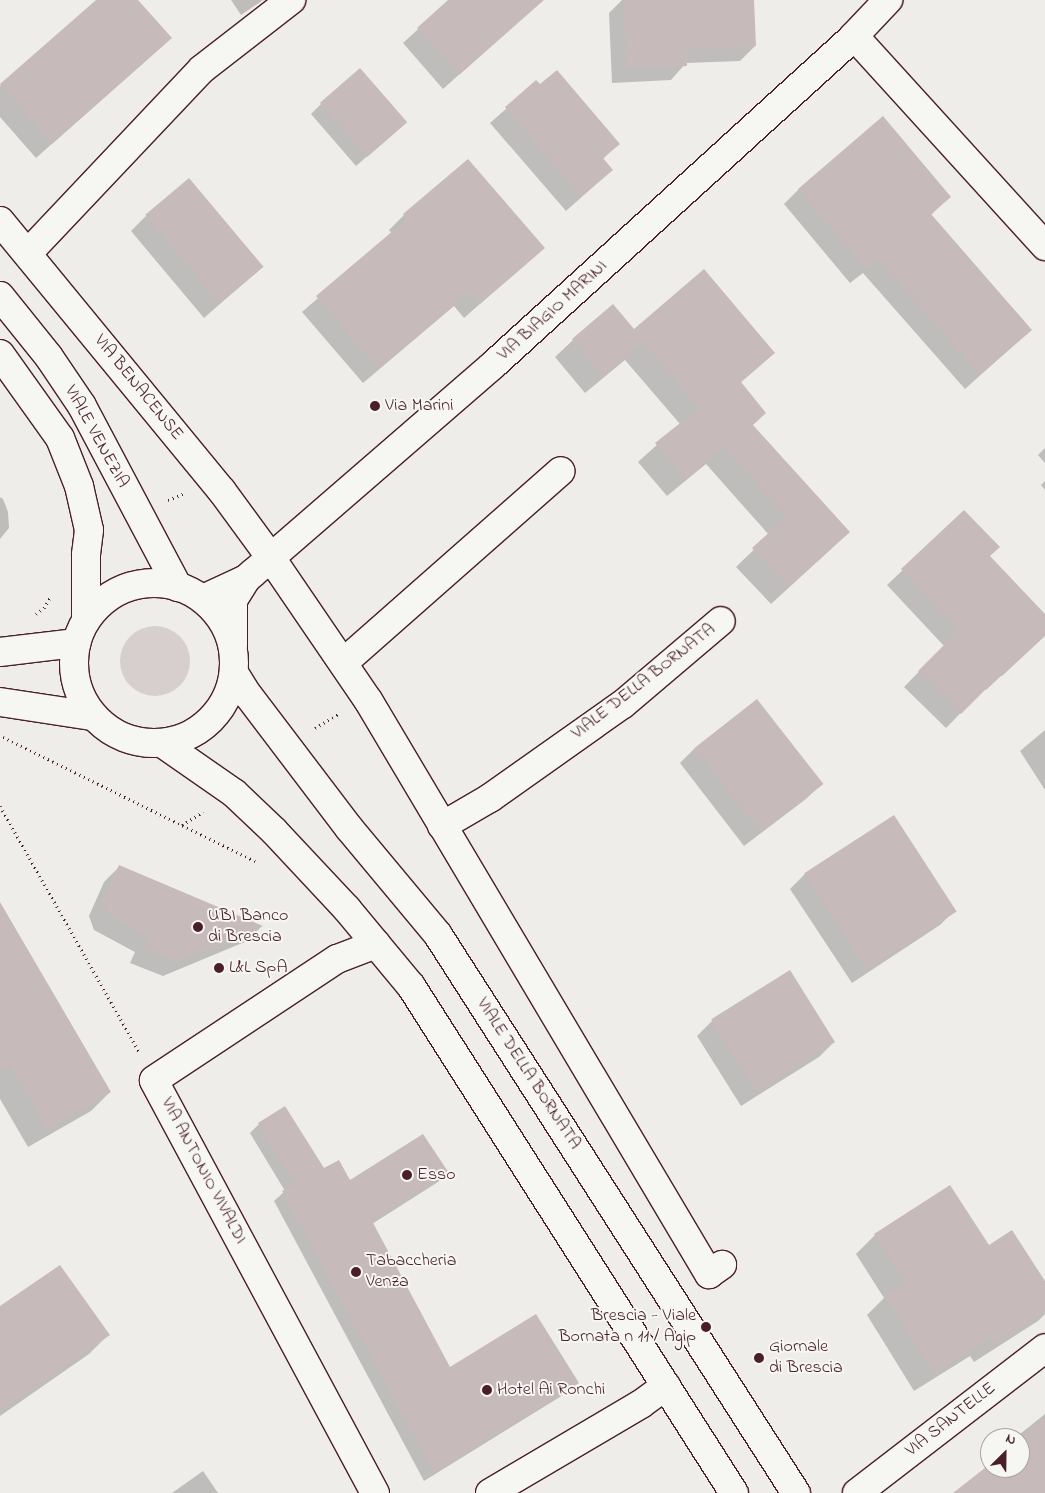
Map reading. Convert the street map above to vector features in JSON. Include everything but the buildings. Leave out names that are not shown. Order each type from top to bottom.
[{"type":"street","points":[[28,253],[202,69],[291,0]]},
{"type":"street","name":"VIA BIAGIO MARINI","points":[[246,579],[493,365],[854,36],[888,0]]},
{"type":"street","points":[[854,36],[1045,246]]},
{"type":"street","name":"VIA BENACENSE","points":[[0,221],[222,491],[270,558]]},
{"type":"street","name":"VIALE VENEZIA","points":[[0,296],[49,356],[82,406],[178,587]]},
{"type":"street","name":"VIALE VENEZIA","points":[[0,354],[60,438],[79,486],[89,530],[81,632]]},
{"type":"street","points":[[343,663],[561,471]]},
{"type":"street","points":[[270,558],[368,700],[709,1274],[722,1265]]},
{"type":"street","points":[[203,599],[246,579]]},
{"type":"street","points":[[233,645],[222,620],[203,599],[178,587],[151,583],[125,588],[103,601],[81,632],[74,669],[80,693],[93,716],[113,732],[136,741],[162,743],[186,737],[210,722],[226,700],[234,673],[234,600],[246,579]]},
{"type":"street","name":"VIALE DELLA BORNATA","points":[[442,826],[490,798],[623,704],[721,621]]},
{"type":"street","points":[[0,652],[81,632]]},
{"type":"street","name":"VIALE DELLA BORNATA","points":[[234,673],[248,695],[349,828],[438,934],[796,1493]]},
{"type":"street","points":[[0,702],[93,716]]},
{"type":"street","points":[[162,743],[234,793],[320,879],[411,986],[734,1493]]},
{"type":"street","name":"VIA ANTONIO VIVALDI","points":[[375,1493],[154,1080],[337,959],[376,944]]},
{"type":"street","name":"VIA SANTELLE","points":[[858,1493],[1045,1348]]},
{"type":"street","points":[[490,1493],[641,1404],[666,1386]]},
{"type":"path","points":[[177,486],[190,500]]},
{"type":"path","points":[[335,704],[340,713]]},
{"type":"path","points":[[0,736],[257,862]]},
{"type":"path","points":[[0,806],[154,1080]]},
{"type":"shaded area","points":[[155,626],[168,629],[180,636],[187,648],[190,661],[187,674],[180,686],[168,693],[155,696],[142,693],[130,686],[123,674],[120,661],[123,648],[130,636],[142,629]]},
{"type":"place","name":"Via Marini","points":[[375,406]]},
{"type":"place","name":"UBI Banco di Brescia","points":[[198,927]]},
{"type":"place","name":"L&L SpA","points":[[219,968]]},
{"type":"place","name":"Esso","points":[[407,1175]]},
{"type":"place","name":"Tabaccheria Venza","points":[[356,1272]]},
{"type":"place","name":"Brescia - Viale Bornata n 11 / Agip","points":[[706,1327]]},
{"type":"place","name":"Giornale di Brescia","points":[[759,1358]]},
{"type":"place","name":"Hotel Ai Ronchi","points":[[487,1390]]}]
